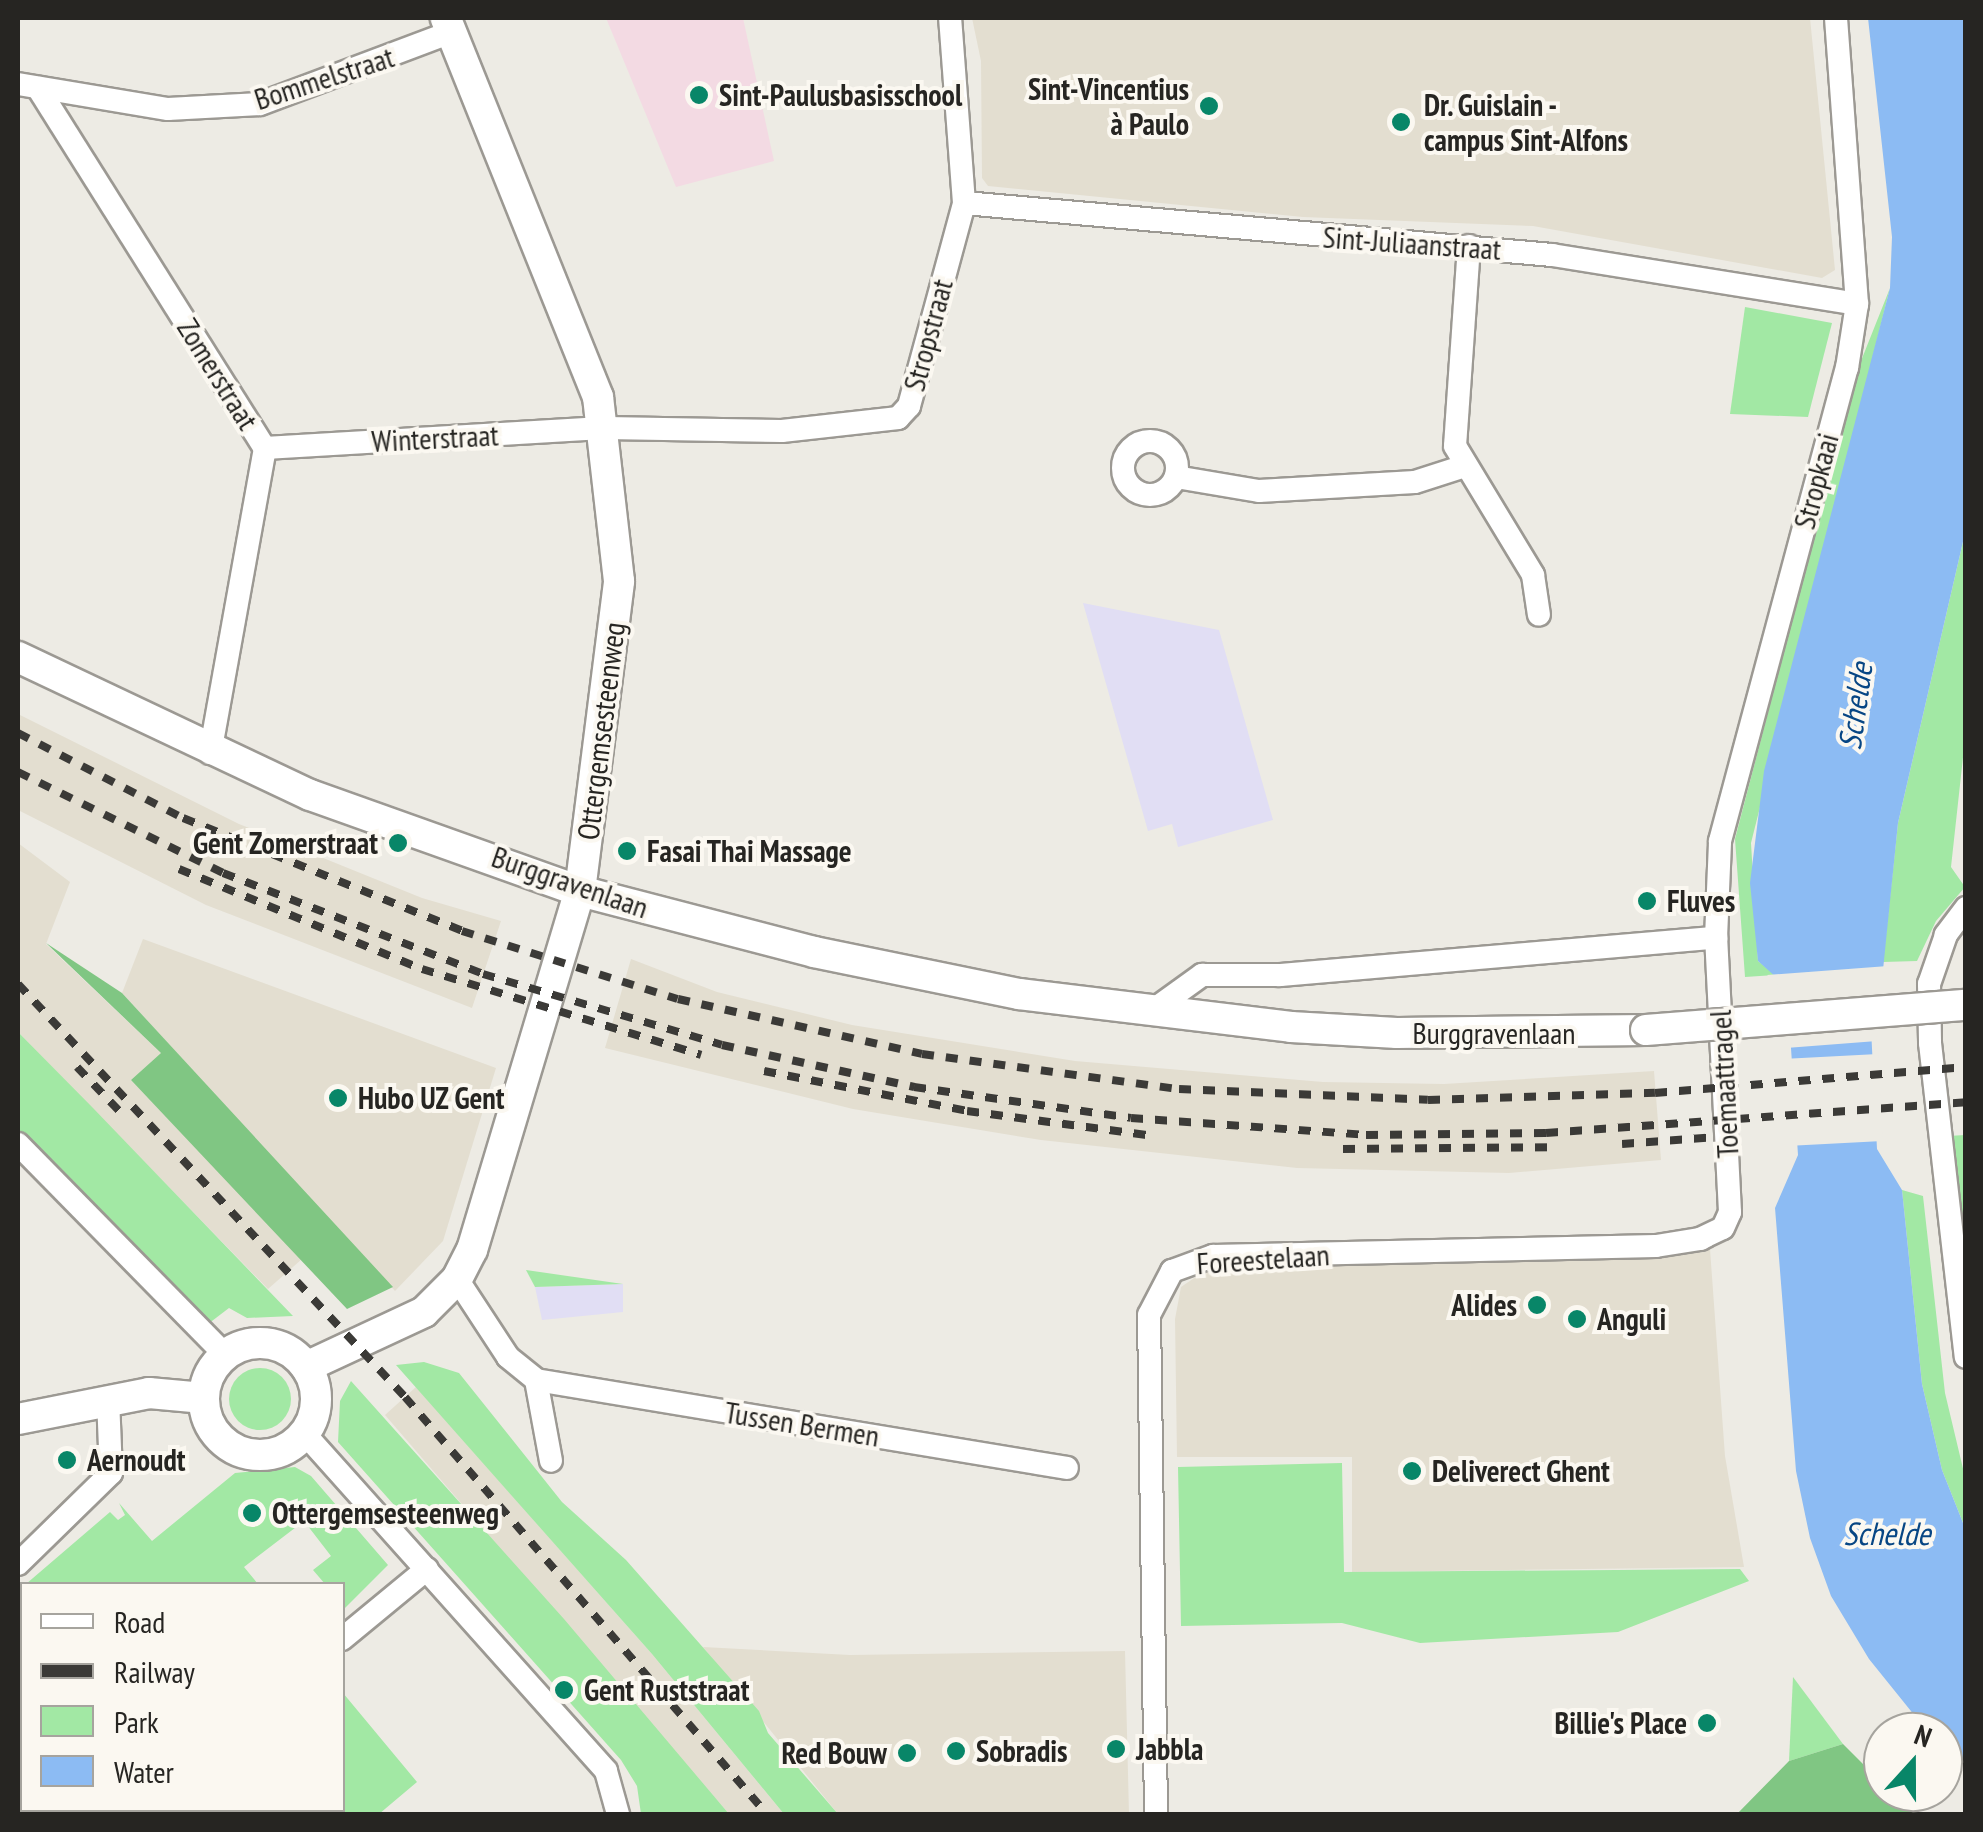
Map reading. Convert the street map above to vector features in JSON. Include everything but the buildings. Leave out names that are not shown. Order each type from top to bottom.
[{"type":"street","name":"Stropstraat","points":[[606,428],[782,431],[898,418],[909,406],[964,203],[950,18]]},
{"type":"street","name":"Stropkaai","points":[[1716,938],[1720,841],[1847,368],[1857,304],[1836,18]]},
{"type":"street","name":"Bommelstraat","points":[[28,86],[168,110],[260,104],[448,25]]},
{"type":"street","name":"Ottergemsesteenweg","points":[[306,1367],[402,1326],[457,1279],[477,1236],[580,891],[618,581],[606,428],[580,340],[448,25]]},
{"type":"street","name":"Zomerstraat","points":[[28,86],[265,448],[210,754]]},
{"type":"street","name":"Sint-Juliaanstraat","points":[[964,203],[1470,246],[1857,304]]},
{"type":"street","points":[[1470,246],[1455,446],[1462,466],[1533,576],[1539,615]]},
{"type":"street","name":"Winterstraat","points":[[265,448],[606,428]]},
{"type":"street","points":[[1176,478],[1259,490],[1415,482],[1462,466]]},
{"type":"street","name":"Burggravenlaan","points":[[18,657],[210,754],[580,891],[916,976],[1152,1010],[1397,1034],[1646,1030],[1966,1005]]},
{"type":"street","points":[[1966,908],[1933,965],[1930,1043],[1966,1357]]},
{"type":"street","points":[[1152,1010],[1202,975],[1295,974],[1716,938]]},
{"type":"street","name":"Toemaattragel","points":[[1716,938],[1730,1212],[1723,1228]]},
{"type":"street","points":[[18,1144],[226,1355]]},
{"type":"street","name":"Foreestelaan","points":[[1156,1814],[1150,1315],[1172,1271],[1213,1256],[1656,1246],[1723,1228]]},
{"type":"street","points":[[457,1279],[508,1357],[536,1380],[550,1460]]},
{"type":"street","points":[[266,1343],[290,1351],[306,1367],[316,1400],[304,1433],[269,1454],[242,1452],[210,1424],[204,1398],[214,1367],[226,1355],[266,1343]]},
{"type":"street","name":"Tussen Bermen","points":[[536,1380],[1067,1468]]},
{"type":"street","points":[[18,1418],[149,1393],[204,1398]]},
{"type":"street","points":[[18,1564],[111,1473],[108,1399]]},
{"type":"street","points":[[304,1433],[606,1771],[618,1814]]},
{"type":"street","points":[[345,1637],[427,1569]]},
{"type":"shaded area","name":"Sint-Paulusbasisschool","points":[[606,18],[743,18],[774,161],[676,187]]},
{"type":"shaded area","name":"Dr. Guislain - campus Sint-Alfons","points":[[972,18],[1810,18],[1835,270],[1822,278],[1533,226],[1303,217],[988,186],[982,178],[981,61]]},
{"type":"shaded area","points":[[1083,603],[1219,630],[1273,820],[1178,847],[1172,824],[1148,831]]},
{"type":"shaded area","points":[[18,714],[239,824],[422,898],[501,921],[472,1008],[206,905],[18,810]]},
{"type":"shaded area","points":[[18,843],[70,882],[46,944],[161,1053],[131,1080],[302,1259],[268,1289],[18,1032]]},
{"type":"shaded area","name":"Hubo UZ Gent","points":[[143,939],[496,1068],[443,1241],[395,1291],[122,993]]},
{"type":"shaded area","points":[[631,959],[717,992],[852,1025],[1075,1061],[1323,1082],[1444,1084],[1654,1071],[1661,1160],[1509,1173],[1297,1168],[1041,1140],[853,1109],[605,1048]]},
{"type":"shaded area","points":[[1710,1249],[1725,1456],[1744,1567],[1352,1572],[1352,1457],[1177,1457],[1175,1319],[1181,1287],[1206,1270]]},
{"type":"shaded area","points":[[623,1284],[623,1312],[542,1320],[535,1287]]},
{"type":"shaded area","points":[[416,1387],[652,1654],[784,1814],[729,1814],[385,1415]]},
{"type":"shaded area","points":[[703,1647],[850,1655],[1125,1651],[1129,1814],[838,1814]]},
{"type":"green space","points":[[1890,288],[1751,843],[1758,961],[1775,975],[1745,977],[1735,839],[1857,371]]},
{"type":"green space","points":[[1745,307],[1832,323],[1808,417],[1730,414]]},
{"type":"green space","points":[[1965,533],[1966,730],[1951,867],[1965,887],[1936,921],[1917,961],[1883,962],[1898,823]]},
{"type":"green space","points":[[46,943],[122,993],[393,1287],[347,1309],[131,1080],[161,1053]]},
{"type":"green space","points":[[18,1032],[293,1316],[247,1318],[229,1308],[208,1324],[18,1135]]},
{"type":"green space","points":[[1965,1135],[1965,1274],[1948,1136]]},
{"type":"green space","points":[[1902,1190],[1923,1196],[1945,1393],[1965,1477],[1965,1528],[1942,1470],[1922,1384]]},
{"type":"green space","points":[[526,1270],[623,1284],[535,1287]]},
{"type":"green space","points":[[424,1362],[459,1373],[562,1502],[626,1560],[759,1711],[768,1733],[838,1814],[784,1814],[652,1654],[396,1365]]},
{"type":"green space","points":[[260,1368],[282,1377],[291,1399],[282,1421],[260,1430],[238,1421],[229,1399],[238,1377]]},
{"type":"green space","points":[[351,1381],[564,1619],[729,1814],[641,1814],[637,1786],[621,1760],[338,1442],[340,1401]]},
{"type":"green space","points":[[1342,1463],[1344,1572],[1740,1569],[1749,1581],[1618,1632],[1420,1643],[1342,1623],[1181,1626],[1178,1467]]},
{"type":"green space","points":[[295,1467],[311,1476],[388,1565],[345,1608],[345,1582],[323,1582],[313,1570],[331,1556],[304,1521],[244,1567],[256,1582],[28,1582],[110,1512],[118,1520],[125,1515],[119,1503],[152,1541],[235,1473]]},
{"type":"green space","points":[[1793,1677],[1843,1744],[1789,1761]]},
{"type":"green space","points":[[345,1695],[417,1782],[379,1814],[18,1814],[20,1701],[20,1812],[345,1812]]},
{"type":"green space","points":[[1843,1744],[1863,1764],[1863,1812],[1915,1814],[1737,1814],[1789,1761]]},
{"type":"water","name":"Schelde","points":[[1868,18],[1965,18],[1965,533],[1898,823],[1883,970],[1869,988],[1877,1149],[1902,1190],[1922,1384],[1942,1470],[1965,1528],[1965,1763],[1963,1712],[1912,1712],[1869,1659],[1831,1596],[1810,1538],[1796,1471],[1775,1208],[1798,1155],[1787,987],[1758,961],[1750,883],[1764,771],[1890,288],[1892,237]]},
{"type":"pier","points":[[1863,18],[1867,18],[1886,223],[1878,162]]},
{"type":"pier","points":[[1888,966],[1875,990],[1877,1041],[1786,1048],[1783,989],[1767,975]]},
{"type":"pier","points":[[1878,1054],[1883,1141],[1792,1146],[1787,1059]]},
{"type":"railway","points":[[18,733],[183,818],[462,931],[678,999],[922,1054],[1179,1089],[1428,1100],[1655,1093],[1966,1067]]},
{"type":"railway","points":[[18,772],[223,873],[483,974],[722,1045],[914,1087],[1131,1118],[1366,1135],[1546,1133],[1966,1102]]},
{"type":"railway","points":[[179,869],[422,969],[701,1055]]},
{"type":"railway","points":[[18,984],[405,1397],[767,1814]]},
{"type":"railway","points":[[77,1067],[125,1117]]},
{"type":"railway","points":[[764,1071],[967,1111],[1148,1135]]},
{"type":"railway","points":[[1622,1144],[1717,1137]]},
{"type":"railway","points":[[1343,1149],[1557,1147]]},
{"type":"place","name":"Sint-Paulusbasisschool","points":[[699,95]]},
{"type":"place","name":"Sint-Vincentius à Paulo","points":[[1209,106]]},
{"type":"place","name":"Dr. Guislain - campus Sint-Alfons","points":[[1401,122]]},
{"type":"place","name":"Gent Zomerstraat","points":[[398,843]]},
{"type":"place","name":"Fasai Thai Massage","points":[[627,851]]},
{"type":"place","name":"Fluves","points":[[1647,901]]},
{"type":"place","name":"Hubo UZ Gent","points":[[338,1098]]},
{"type":"place","name":"Alides","points":[[1537,1305]]},
{"type":"place","name":"Anguli","points":[[1577,1319]]},
{"type":"place","name":"Aernoudt","points":[[67,1460]]},
{"type":"place","name":"Deliverect Ghent","points":[[1412,1471]]},
{"type":"place","name":"Ottergemsesteenweg","points":[[252,1513]]},
{"type":"place","name":"Gent Ruststraat","points":[[564,1690]]},
{"type":"place","name":"Billie's Place","points":[[1707,1723]]},
{"type":"place","name":"Jabbla","points":[[1116,1749]]},
{"type":"place","name":"Sobradis","points":[[956,1751]]},
{"type":"place","name":"Red Bouw","points":[[907,1753]]}]
